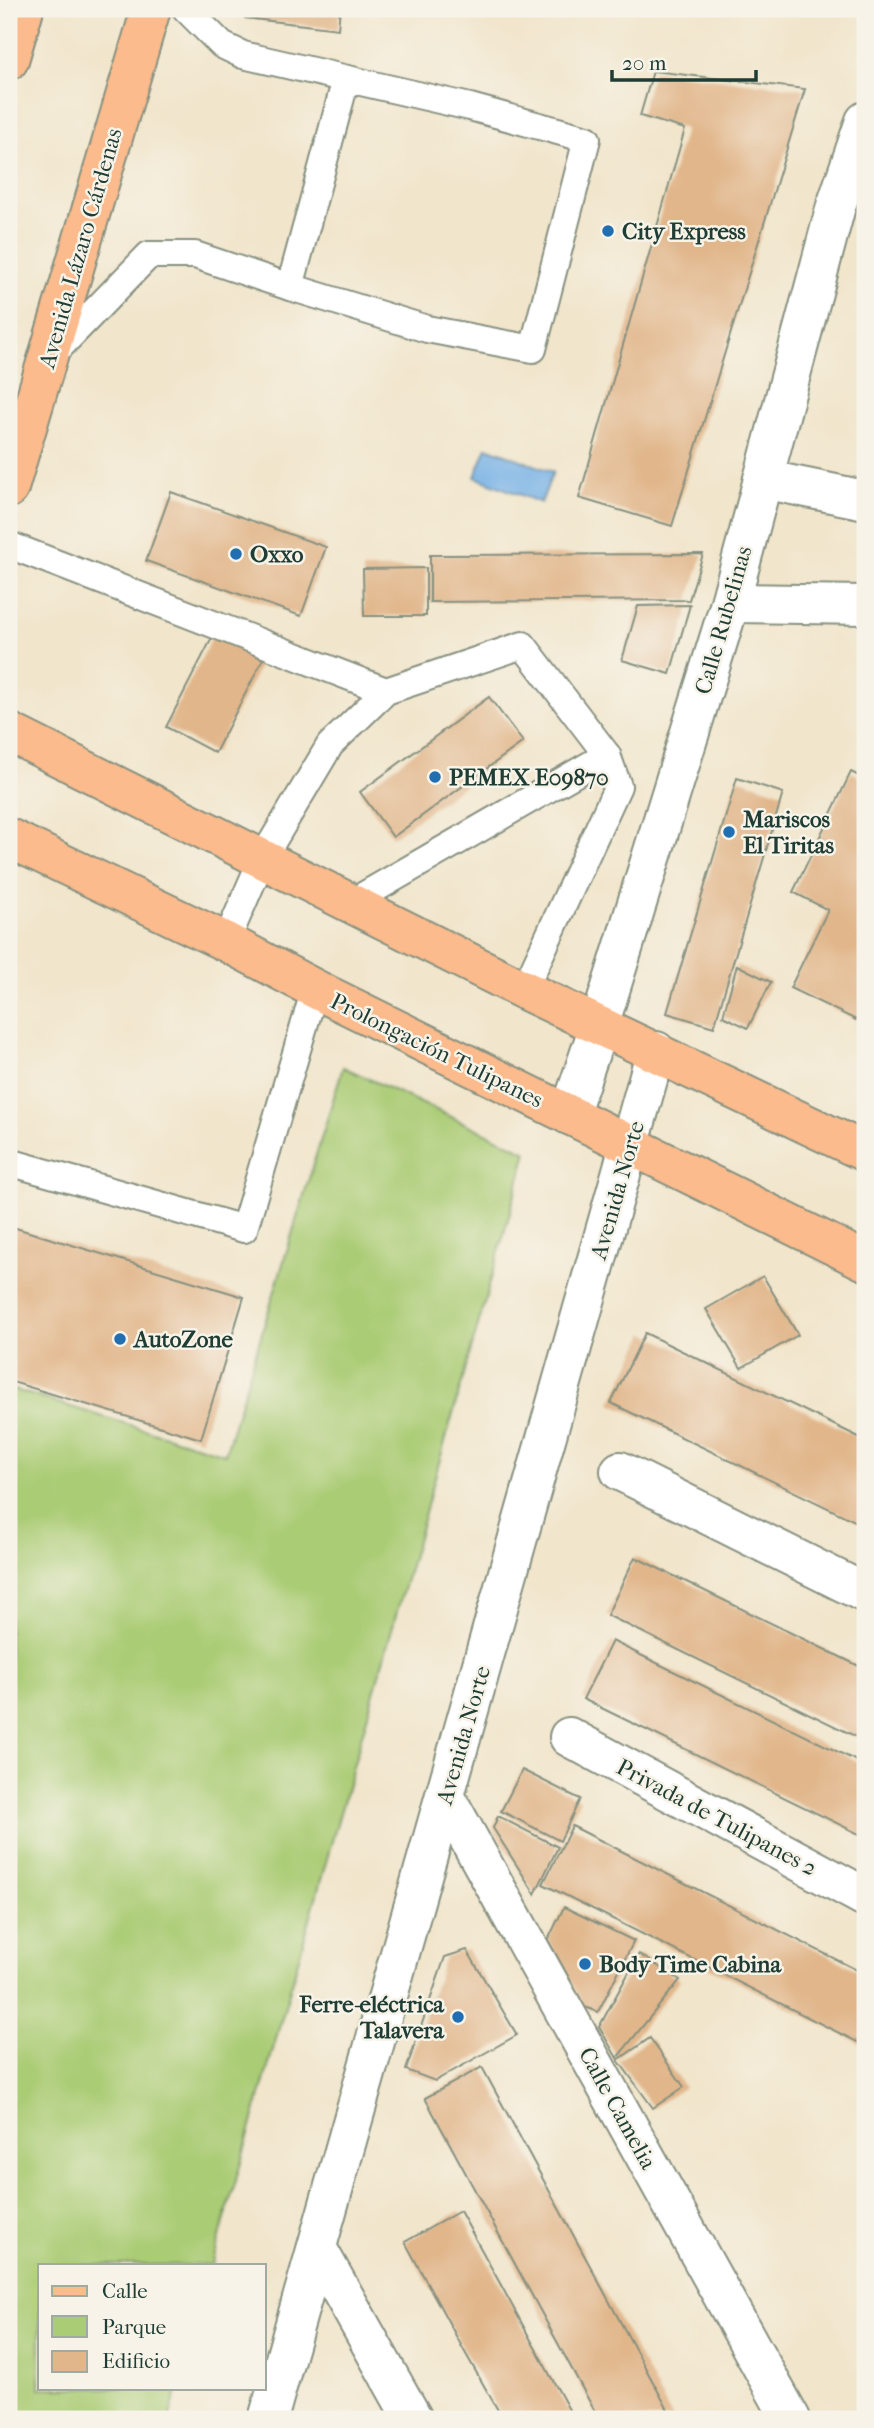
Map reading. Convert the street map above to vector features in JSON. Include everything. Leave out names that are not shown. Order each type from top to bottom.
[{"type":"main road","points":[[9,60],[24,9]]},
{"type":"main road","name":"Avenida Lázaro Cárdenas","points":[[9,488],[151,9]]},
{"type":"main road","points":[[9,732],[524,990],[865,1152]]},
{"type":"main road","name":"Prolongación Tulipanes","points":[[9,838],[226,942],[315,989],[865,1261]]},
{"type":"street","name":"Calle Rubelinas","points":[[569,1115],[730,603],[763,479],[851,210],[865,121]]},
{"type":"street","points":[[763,479],[865,500]]},
{"type":"street","points":[[730,603],[865,605]]},
{"type":"street","name":"Avenida Norte","points":[[268,2419],[656,1051]]},
{"type":"street","points":[[620,1471],[865,1593]]},
{"type":"street","name":"Privada de Tulipanes 2","points":[[569,1737],[865,1897]]},
{"type":"street","name":"Calle Camelia","points":[[445,1796],[791,2419]]},
{"type":"street","points":[[317,2248],[413,2419]]},
{"type":"lane","points":[[48,358],[149,255],[195,255],[427,329],[533,349],[587,139],[470,107],[243,55],[222,45],[186,9]]},
{"type":"lane","points":[[290,287],[346,79]]},
{"type":"lane","points":[[9,545],[386,691]]},
{"type":"lane","points":[[226,942],[261,859],[330,745],[386,691],[523,645],[607,755],[618,786],[524,990]]},
{"type":"lane","points":[[349,904],[607,755]]},
{"type":"lane","points":[[9,1162],[244,1229],[315,989]]},
{"type":"green space","points":[[343,1067],[527,1152],[212,2264],[38,2264],[38,2390],[177,2390],[169,2419],[9,2419],[9,1388],[225,1454]]},
{"type":"water","points":[[487,447],[553,472],[541,503],[475,477]]},
{"type":"building","points":[[246,9],[340,9],[338,29],[245,18]]},
{"type":"building","points":[[653,71],[805,89],[672,526],[579,498],[685,129],[640,116]]},
{"type":"building","name":"Oxxo","points":[[171,492],[326,547],[301,616],[146,561]]},
{"type":"building","points":[[703,554],[689,600],[430,602],[430,555]]},
{"type":"building","points":[[426,568],[426,616],[364,616],[363,569]]},
{"type":"building","points":[[690,605],[670,674],[622,660],[638,606]]},
{"type":"building","points":[[214,634],[263,659],[215,753],[166,727]]},
{"type":"building","points":[[489,697],[523,742],[393,837],[360,792]]},
{"type":"building","points":[[851,772],[865,779],[865,1002],[856,1020],[790,988],[828,910],[793,892]]},
{"type":"building","points":[[737,778],[783,793],[714,1027],[667,1013]]},
{"type":"building","points":[[737,965],[771,982],[748,1028],[723,1016]]},
{"type":"building","name":"AutoZone","points":[[9,1226],[244,1297],[201,1439],[9,1381]]},
{"type":"building","points":[[763,1276],[798,1335],[741,1368],[706,1309]]},
{"type":"building","points":[[645,1333],[865,1440],[865,1526],[611,1403]]},
{"type":"building","points":[[635,1557],[865,1669],[865,1741],[607,1615]]},
{"type":"building","points":[[612,1641],[865,1765],[865,1837],[583,1699]]},
{"type":"building","points":[[522,1770],[580,1799],[560,1841],[501,1811]]},
{"type":"building","points":[[498,1816],[558,1847],[535,1894],[493,1828]]},
{"type":"building","points":[[572,1826],[865,1974],[865,2046],[543,1884]]},
{"type":"building","points":[[564,1907],[634,1941],[598,2012],[585,2007],[548,1940]]},
{"type":"building","points":[[467,1950],[517,2035],[435,2081],[406,2070],[445,1957]]},
{"type":"building","points":[[639,1954],[680,1980],[617,2058],[599,2027]]},
{"type":"building","points":[[650,2038],[684,2087],[653,2108],[618,2060]]},
{"type":"building","points":[[482,2067],[673,2419],[599,2419],[425,2098]]},
{"type":"building","points":[[460,2211],[574,2419],[503,2419],[467,2356],[405,2242]]},
{"type":"place","name":"City Express","points":[[608,231]]},
{"type":"place","name":"Oxxo","points":[[236,554]]},
{"type":"place","name":"PEMEX E09870","points":[[435,777]]},
{"type":"place","name":"Mariscos El Tiritas","points":[[729,832]]},
{"type":"place","name":"AutoZone","points":[[120,1339]]},
{"type":"place","name":"Body Time Cabina","points":[[585,1964]]},
{"type":"place","name":"Ferre-eléctrica Talavera","points":[[458,2017]]}]
